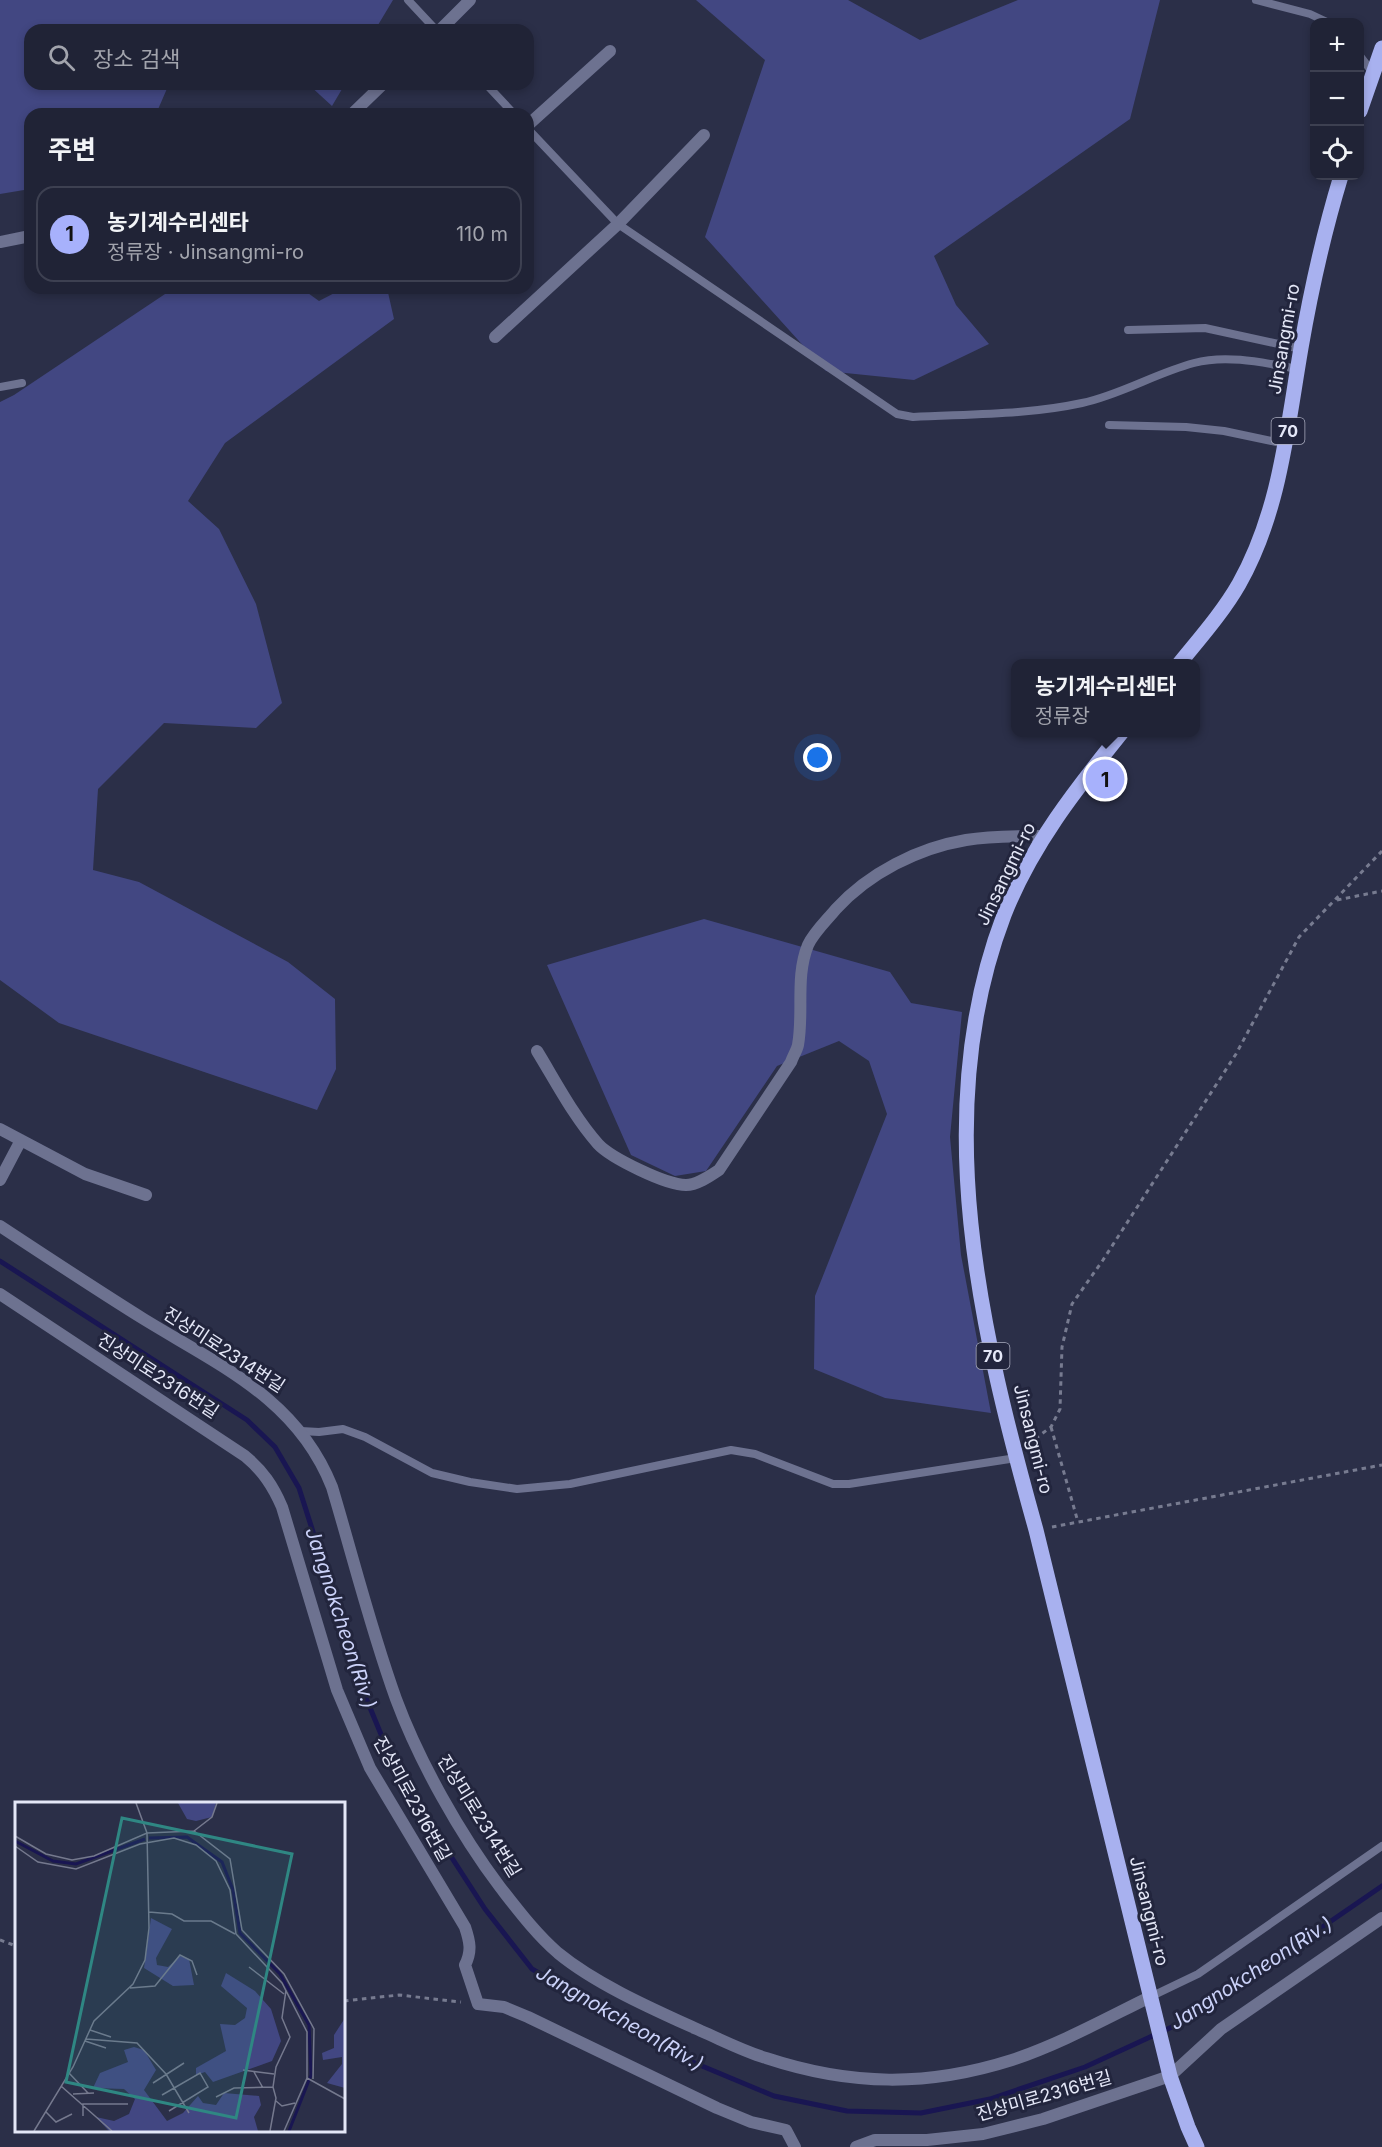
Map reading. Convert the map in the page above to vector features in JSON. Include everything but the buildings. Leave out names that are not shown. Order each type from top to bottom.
[{"type":"main road","points":[[1364,97],[1382,48]]},
{"type":"main road","name":"Jinsangmi-ro","points":[[1182,659],[1221,611],[1239,584],[1268,519],[1286,444],[1300,349],[1327,221],[1340,180]]},
{"type":"main road","name":"Jinsangmi-ro","points":[[1118,737],[1068,799],[1044,836],[1005,913],[992,951],[975,1028],[966,1121],[971,1235],[985,1317],[1016,1458],[1036,1530],[1150,2000]]},
{"type":"main road","name":"70","points":[[1150,2000],[1168,2070],[1197,2147]]},
{"type":"street","points":[[444,24],[470,0]]},
{"type":"street","points":[[534,120],[610,51]]},
{"type":"street","points":[[358,108],[377,90]]},
{"type":"street","points":[[495,337],[618,224],[704,135]]},
{"type":"street","points":[[0,243],[24,237]]},
{"type":"street","points":[[537,1051],[584,1126],[600,1146],[640,1170],[666,1182],[687,1185],[707,1178],[719,1170],[791,1062],[798,1045],[801,971],[808,944],[848,896],[898,863],[928,850],[964,840],[1044,836]]},
{"type":"street","points":[[0,1129],[85,1174],[146,1195]]},
{"type":"street","points":[[0,1179],[21,1140]]},
{"type":"street","name":"진상미로2314번길","points":[[0,1226],[101,1293],[254,1387],[301,1431],[323,1464],[332,1486],[396,1700],[424,1762],[469,1843],[490,1874],[537,1932],[556,1951],[579,1968],[660,2012],[766,2058],[829,2074],[870,2079],[942,2078],[1014,2059],[1150,2000]]},
{"type":"street","name":"진상미로2316번길","points":[[0,1294],[245,1456],[262,1471],[273,1486],[282,1507],[337,1690],[370,1768],[465,1927],[470,1941],[471,1955],[465,1965],[478,2004]]},
{"type":"street","points":[[1168,2070],[1221,2029],[1382,1918]]},
{"type":"street","points":[[478,2004],[504,2007],[717,2108],[750,2122],[786,2130],[795,2147]]},
{"type":"street","name":"진상미로2316번길","points":[[856,2147],[875,2140],[927,2140],[982,2134],[1043,2119],[1168,2070]]},
{"type":"lane","points":[[408,0],[432,24]]},
{"type":"lane","points":[[1257,0],[1318,18]]},
{"type":"lane","points":[[1364,62],[1373,73]]},
{"type":"lane","points":[[492,90],[508,108]]},
{"type":"lane","points":[[534,135],[618,224],[882,406],[897,414],[913,417],[1052,409],[1085,403],[1194,362],[1240,360],[1298,369]]},
{"type":"lane","points":[[1128,330],[1205,328],[1300,349]]},
{"type":"lane","points":[[0,387],[22,383]]},
{"type":"lane","points":[[1109,424],[1224,431],[1286,444]]},
{"type":"lane","points":[[301,1431],[319,1432],[343,1429],[365,1437],[432,1473],[470,1482],[517,1489],[570,1484],[731,1450],[755,1454],[833,1484],[849,1484],[1016,1458]]},
{"type":"lane","points":[[1150,2000],[1198,1974],[1382,1846]]},
{"type":"path","points":[[1016,1458],[1027,1445],[1051,1427],[1060,1408],[1062,1347],[1072,1304],[1236,1054],[1299,938],[1382,851]]},
{"type":"path","points":[[1335,900],[1382,891]]},
{"type":"path","points":[[1051,1427],[1078,1522]]},
{"type":"path","points":[[1036,1530],[1382,1465]]},
{"type":"path","points":[[0,1940],[15,1946]]},
{"type":"path","points":[[345,2001],[399,1995],[478,2004]]},
{"type":"shaded area","points":[[0,0],[393,0],[379,24],[24,24],[24,90],[166,90],[159,108],[24,108],[24,190],[0,194]]},
{"type":"shaded area","points":[[696,0],[848,0],[920,40],[1018,0],[1160,0],[1130,119],[934,256],[956,305],[989,344],[914,380],[826,371],[705,237],[765,60]]},
{"type":"shaded area","points":[[315,90],[341,90],[332,106]]},
{"type":"shaded area","points":[[165,294],[309,294],[319,301],[332,294],[388,294],[394,319],[225,443],[188,501],[219,529],[256,604],[282,703],[256,728],[164,723],[98,789],[93,870],[139,882],[288,962],[335,999],[336,1069],[317,1110],[59,1023],[0,980],[0,402],[14,395]]},
{"type":"shaded area","points":[[704,919],[890,972],[911,1003],[962,1012],[950,1137],[961,1255],[991,1413],[885,1398],[814,1369],[815,1296],[887,1114],[869,1061],[839,1041],[777,1066],[706,1171],[675,1176],[631,1155],[547,965]]},
{"type":"waterway","name":"Jangnokcheon(Riv.)","points":[[0,1261],[247,1420],[275,1447],[299,1488],[366,1698],[397,1773],[485,1909],[532,1969],[690,2061],[774,2096],[847,2111],[921,2113],[990,2099],[1085,2067],[1187,2020],[1382,1886]]},
{"type":"place","name":"농기계수리센타","points":[[1105,779]]}]
